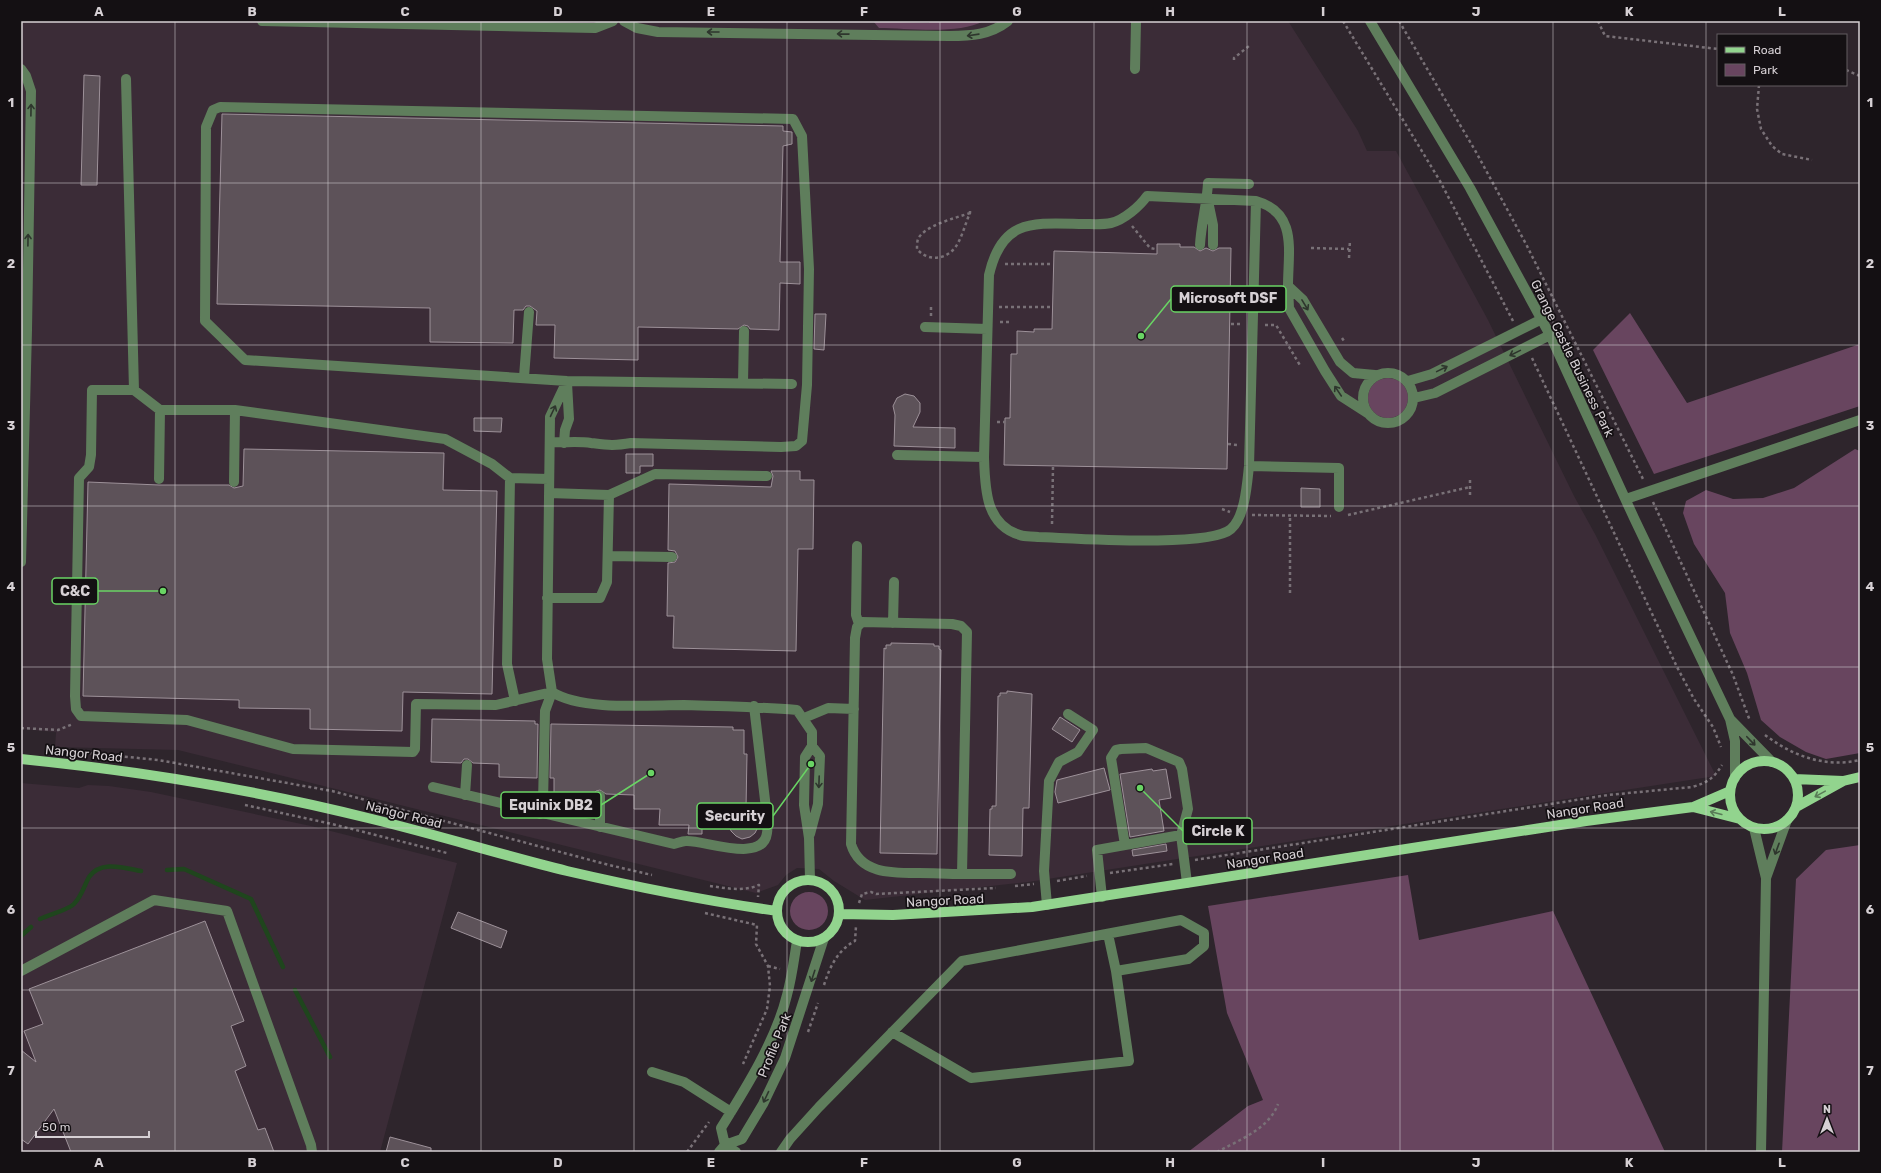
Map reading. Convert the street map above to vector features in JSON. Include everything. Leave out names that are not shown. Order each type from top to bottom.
[{"type":"main road","name":"Nangor Road","points":[[21,759],[118,769],[219,785],[374,819],[567,871],[622,883],[777,911]]},
{"type":"main road","points":[[1740,819],[1732,806],[1730,791],[1735,778],[1742,770],[1751,764],[1761,761],[1772,762],[1787,770],[1794,779],[1798,789],[1796,807]]},
{"type":"main road","points":[[1794,779],[1843,780],[1860,778]]},
{"type":"main road","points":[[1754,828],[1768,829],[1779,826],[1787,820],[1796,807],[1843,780]]},
{"type":"main road","name":"Nangor Road","points":[[840,914],[893,915],[965,912],[1047,905],[1581,822],[1693,808],[1730,791]]},
{"type":"main road","name":"Nangor Road","points":[[1693,808],[1740,819],[1754,828]]},
{"type":"main road","points":[[810,880],[820,882],[835,894],[839,904],[840,914],[835,928],[824,938],[811,942],[797,941],[789,936],[782,929],[778,920],[777,911],[778,901],[783,892],[791,885],[800,881],[810,880]]},
{"type":"street","points":[[262,21],[595,28],[612,21]]},
{"type":"street","points":[[624,21],[637,28],[658,32],[967,36],[994,30],[1008,21]]},
{"type":"street","points":[[1135,69],[1136,21]]},
{"type":"street","name":"Grange Castle Business Park","points":[[1370,21],[1470,188],[1542,319],[1730,719],[1735,741],[1735,778]]},
{"type":"street","points":[[21,69],[26,76],[31,91],[24,330],[21,562]]},
{"type":"street","points":[[126,79],[134,390]]},
{"type":"street","points":[[550,442],[591,443],[602,446],[631,443],[781,448],[796,446],[802,441],[807,385],[809,269],[802,136],[793,120],[220,107],[213,110],[206,127],[205,321],[246,360],[567,381],[792,384]]},
{"type":"street","points":[[1200,245],[1201,225],[1207,199],[1208,183],[1249,184]]},
{"type":"street","points":[[1256,201],[1249,466],[1247,486],[1240,516],[1231,530],[1213,538],[1184,541],[1038,537],[1020,535],[1002,526],[990,510],[985,478],[984,457],[989,275],[998,246],[1011,233],[1032,224],[1112,223],[1143,202],[1147,196],[1256,201],[1268,204],[1278,211],[1285,221],[1288,233],[1289,308],[1341,396],[1376,420],[1384,423],[1397,421],[1408,414],[1414,398],[1411,386],[1401,375],[1393,372],[1384,372],[1375,376],[1369,381],[1364,393],[1364,406],[1369,414]]},
{"type":"street","points":[[1207,199],[1213,225],[1213,245]]},
{"type":"street","points":[[1288,286],[1303,300],[1340,362],[1353,374],[1375,376]]},
{"type":"street","points":[[524,378],[529,312]]},
{"type":"street","points":[[1408,381],[1432,374],[1542,319]]},
{"type":"street","points":[[925,327],[987,329]]},
{"type":"street","points":[[743,383],[744,331]]},
{"type":"street","points":[[1414,398],[1435,393],[1550,336]]},
{"type":"street","points":[[540,814],[543,803],[545,711],[552,692],[547,659],[550,417],[567,381]]},
{"type":"street","points":[[564,443],[565,430],[569,419],[567,381]]},
{"type":"street","points":[[549,479],[510,478],[492,464],[445,439],[235,410],[160,410],[134,390],[92,390],[91,454],[89,467],[79,478],[76,709],[81,716],[186,720],[293,749],[413,752],[415,749],[416,704],[496,705],[552,692],[561,698],[593,704],[754,706],[797,710],[804,718],[812,732],[812,746],[805,757],[804,805],[809,838],[810,880]]},
{"type":"street","points":[[159,479],[160,410]]},
{"type":"street","points":[[234,482],[235,410]]},
{"type":"street","points":[[1626,499],[1860,420]]},
{"type":"street","points":[[897,454],[984,457]]},
{"type":"street","points":[[1249,466],[1339,468],[1339,507]]},
{"type":"street","points":[[549,493],[609,495],[655,474],[767,476]]},
{"type":"street","points":[[510,478],[507,664],[515,701]]},
{"type":"street","points":[[547,598],[600,598],[607,582],[609,495]]},
{"type":"street","points":[[857,546],[856,615],[859,624],[855,638],[851,844],[853,853],[860,861],[872,868],[886,873],[1011,874]]},
{"type":"street","points":[[608,556],[672,557]]},
{"type":"street","points":[[893,623],[894,582]]},
{"type":"street","points":[[859,624],[866,622],[956,624],[964,628],[967,632],[962,874]]},
{"type":"street","points":[[432,787],[540,814],[674,844],[686,841],[736,849],[753,849],[762,843],[768,834],[754,706]]},
{"type":"street","points":[[804,718],[828,708],[854,709]]},
{"type":"street","points":[[1047,905],[1044,871],[1049,781],[1059,762],[1078,752],[1093,730],[1068,714]]},
{"type":"street","name":"Grange Castle Business Park","points":[[1730,719],[1772,762]]},
{"type":"street","points":[[809,838],[818,804],[820,756],[812,746]]},
{"type":"street","points":[[1125,845],[1111,758],[1116,750],[1146,748],[1179,762],[1182,769],[1188,809],[1181,835],[1187,883]]},
{"type":"street","points":[[465,795],[467,765]]},
{"type":"street","points":[[600,796],[600,827]]},
{"type":"street","points":[[1766,878],[1787,820]]},
{"type":"street","points":[[1754,828],[1766,878],[1760,1152]]},
{"type":"street","points":[[1102,897],[1097,850],[1181,835]]},
{"type":"street","points":[[21,971],[154,900],[227,912],[311,1145],[312,1152]]},
{"type":"street","points":[[781,1152],[819,1107],[962,961],[1181,920],[1204,933],[1204,946],[1188,959],[1116,971]]},
{"type":"street","points":[[892,1032],[970,1078],[1129,1061],[1116,971],[1108,934]]},
{"type":"street","name":"Profile Park","points":[[797,941],[787,996],[771,1038],[721,1128],[722,1148],[742,1139],[763,1104],[785,1058],[824,938]]},
{"type":"street","points":[[652,1072],[684,1082],[731,1112]]},
{"type":"street","points":[[722,1148],[736,1152]]},
{"type":"path","points":[[1343,21],[1440,181],[1514,323]]},
{"type":"path","points":[[1399,21],[1476,152],[1526,244],[1646,485]]},
{"type":"path","points":[[1598,21],[1605,36],[1717,49]]},
{"type":"path","points":[[1234,60],[1234,58],[1248,46]]},
{"type":"path","points":[[1847,70],[1860,76]]},
{"type":"path","points":[[1759,86],[1757,109],[1761,129],[1772,146],[1782,154],[1812,160]]},
{"type":"path","points":[[970,209],[970,213],[953,250],[941,257],[932,258],[923,256],[917,249],[918,240],[925,232],[937,224],[970,213]]},
{"type":"path","points":[[1131,224],[1150,248],[1155,249]]},
{"type":"path","points":[[1349,258],[1350,240]]},
{"type":"path","points":[[1311,248],[1349,249]]},
{"type":"path","points":[[1003,264],[1052,264]]},
{"type":"path","points":[[996,306],[1052,307]]},
{"type":"path","points":[[996,322],[1012,322]]},
{"type":"path","points":[[1231,324],[1276,325],[1301,367]]},
{"type":"path","points":[[1529,353],[1677,667],[1694,699],[1713,727],[1722,748]]},
{"type":"path","points":[[994,422],[1005,422]]},
{"type":"path","points":[[1228,444],[1240,445]]},
{"type":"path","points":[[1052,524],[1053,467]]},
{"type":"path","points":[[1470,480],[1470,495]]},
{"type":"path","points":[[1651,496],[1733,675],[1750,721],[1754,724]]},
{"type":"path","points":[[1290,515],[1290,593]]},
{"type":"path","points":[[21,728],[58,730],[72,725],[81,716]]},
{"type":"path","points":[[1760,731],[1776,744],[1809,759],[1827,763],[1860,760]]},
{"type":"path","points":[[1009,887],[1185,862],[1608,795],[1692,787],[1704,784],[1711,780],[1723,764]]},
{"type":"path","points":[[238,804],[332,824],[449,854]]},
{"type":"path","points":[[389,806],[654,876]]},
{"type":"path","points":[[707,886],[736,889],[752,888],[759,885],[758,891]]},
{"type":"path","points":[[860,895],[871,892],[876,894],[1002,888]]},
{"type":"path","points":[[704,913],[757,924],[756,944],[768,966],[770,986],[768,1009],[740,1071]]},
{"type":"path","points":[[855,941],[856,929]]},
{"type":"path","points":[[768,966],[783,969]]},
{"type":"path","points":[[687,1152],[720,1104]]},
{"type":"path","points":[[1217,1152],[1249,1135],[1267,1121],[1278,1104]]},
{"type":"shaded area","points":[[21,21],[1288,21],[1358,131],[1367,151],[1396,151],[1488,320],[1574,496],[1595,534],[1716,776],[1028,882],[865,900],[834,881],[819,869],[797,868],[786,875],[778,885],[756,893],[178,750],[55,747],[57,720],[56,732],[21,729]]},
{"type":"shaded area","points":[[21,783],[79,788],[88,785],[109,786],[151,792],[311,826],[457,863],[380,1152],[21,1152]]},
{"type":"green space","points":[[873,21],[929,23],[930,21],[983,21],[961,28],[933,30],[879,28]]},
{"type":"green space","points":[[1630,313],[1687,403],[1860,344],[1860,406],[1654,474],[1593,350]]},
{"type":"green space","points":[[1388,378],[1396,380],[1402,384],[1406,390],[1408,398],[1406,406],[1402,412],[1396,416],[1388,418],[1380,416],[1374,412],[1370,406],[1368,398],[1370,390],[1374,384],[1380,380]]},
{"type":"green space","points":[[1855,449],[1860,451],[1860,753],[1826,759],[1806,752],[1780,737],[1761,720],[1747,673],[1730,633],[1725,593],[1694,544],[1683,513],[1686,501],[1706,490],[1733,499],[1763,498],[1794,488]]},
{"type":"green space","points":[[1860,845],[1860,1152],[1782,1152],[1796,879],[1826,850]]},
{"type":"green space","points":[[1408,875],[1419,940],[1553,911],[1665,1152],[1188,1152],[1248,1106],[1263,1100],[1227,1013],[1208,906]]},
{"type":"green space","points":[[809,892],[819,895],[825,901],[828,911],[825,921],[819,927],[809,930],[799,927],[793,921],[790,911],[793,901],[799,895]]},
{"type":"building","points":[[84,75],[100,76],[97,185],[81,185]]},
{"type":"building","points":[[222,114],[783,126],[783,131],[792,132],[792,144],[783,146],[780,262],[800,262],[800,284],[780,283],[779,330],[750,329],[748,326],[744,325],[738,329],[638,327],[638,360],[554,358],[555,325],[536,325],[537,311],[530,306],[526,306],[523,310],[514,310],[513,343],[430,342],[430,308],[217,304]]},
{"type":"building","points":[[1157,244],[1180,244],[1180,247],[1194,247],[1200,251],[1206,248],[1213,251],[1219,248],[1231,248],[1227,469],[1004,465],[1005,418],[1010,418],[1011,354],[1017,354],[1017,331],[1034,332],[1034,329],[1052,329],[1054,251],[1157,254]]},
{"type":"building","points":[[815,314],[826,314],[824,350],[814,349]]},
{"type":"building","points":[[905,394],[914,396],[920,403],[920,412],[913,427],[955,428],[955,448],[894,446],[895,415],[893,406],[897,398]]},
{"type":"building","points":[[474,418],[502,418],[501,432],[474,431]]},
{"type":"building","points":[[244,449],[444,453],[443,490],[497,491],[492,694],[403,692],[402,731],[310,729],[310,709],[239,708],[239,700],[83,696],[88,482],[159,485],[229,485],[234,488],[243,486]]},
{"type":"building","points":[[626,454],[653,454],[653,466],[640,466],[640,473],[626,473]]},
{"type":"building","points":[[771,471],[800,471],[800,480],[814,480],[813,549],[798,549],[796,651],[673,648],[674,616],[667,616],[668,563],[675,562],[678,557],[675,551],[668,550],[669,484],[771,487],[773,476]]},
{"type":"building","points":[[1301,488],[1320,489],[1320,507],[1301,507]]},
{"type":"building","points":[[891,643],[934,644],[934,646],[939,646],[939,649],[941,650],[937,854],[880,853],[884,648],[886,649],[886,645],[891,645]]},
{"type":"building","points":[[1007,691],[1032,694],[1029,808],[1023,808],[1022,856],[989,855],[990,809],[992,809],[992,806],[996,806],[998,696],[1000,696],[1000,693],[1007,693]]},
{"type":"building","points":[[1060,717],[1080,730],[1072,742],[1052,729]]},
{"type":"building","points":[[432,719],[535,721],[535,724],[538,724],[537,778],[499,777],[499,764],[473,763],[468,759],[464,759],[461,763],[431,762]]},
{"type":"building","points":[[551,724],[733,727],[733,730],[744,730],[744,754],[747,754],[746,809],[753,812],[758,819],[758,827],[755,833],[750,837],[742,839],[731,831],[729,825],[702,824],[702,834],[688,834],[689,825],[659,825],[660,809],[634,809],[634,795],[606,794],[600,790],[596,791],[594,794],[554,793],[554,778],[550,778]]},
{"type":"building","points":[[1104,768],[1110,790],[1058,803],[1055,792],[1057,780]]},
{"type":"building","points":[[1152,769],[1153,771],[1166,769],[1171,798],[1159,800],[1164,831],[1130,837],[1120,774]]},
{"type":"building","points":[[1166,844],[1167,851],[1133,856],[1132,850]]},
{"type":"building","points":[[458,912],[507,931],[501,948],[451,928]]},
{"type":"building","points":[[205,921],[244,1021],[231,1026],[246,1066],[235,1071],[258,1130],[265,1128],[274,1152],[71,1152],[54,1109],[28,1144],[21,1139],[21,1050],[36,1062],[24,1031],[43,1024],[29,989]]},
{"type":"building","points":[[390,1137],[431,1148],[431,1152],[386,1152]]},
{"type":"waterway","points":[[40,919],[74,904],[81,894],[89,877],[100,868],[113,866],[141,871]]},
{"type":"waterway","points":[[167,870],[184,869],[251,899],[283,967]]},
{"type":"waterway","points":[[21,936],[31,927]]},
{"type":"waterway","points":[[295,990],[330,1057]]},
{"type":"place","name":"Microsoft DSF","points":[[1141,336]]},
{"type":"place","name":"C&C","points":[[163,591]]},
{"type":"place","name":"Security","points":[[811,764]]},
{"type":"place","name":"Equinix DB2","points":[[651,773]]},
{"type":"place","name":"Circle K","points":[[1140,788]]}]
